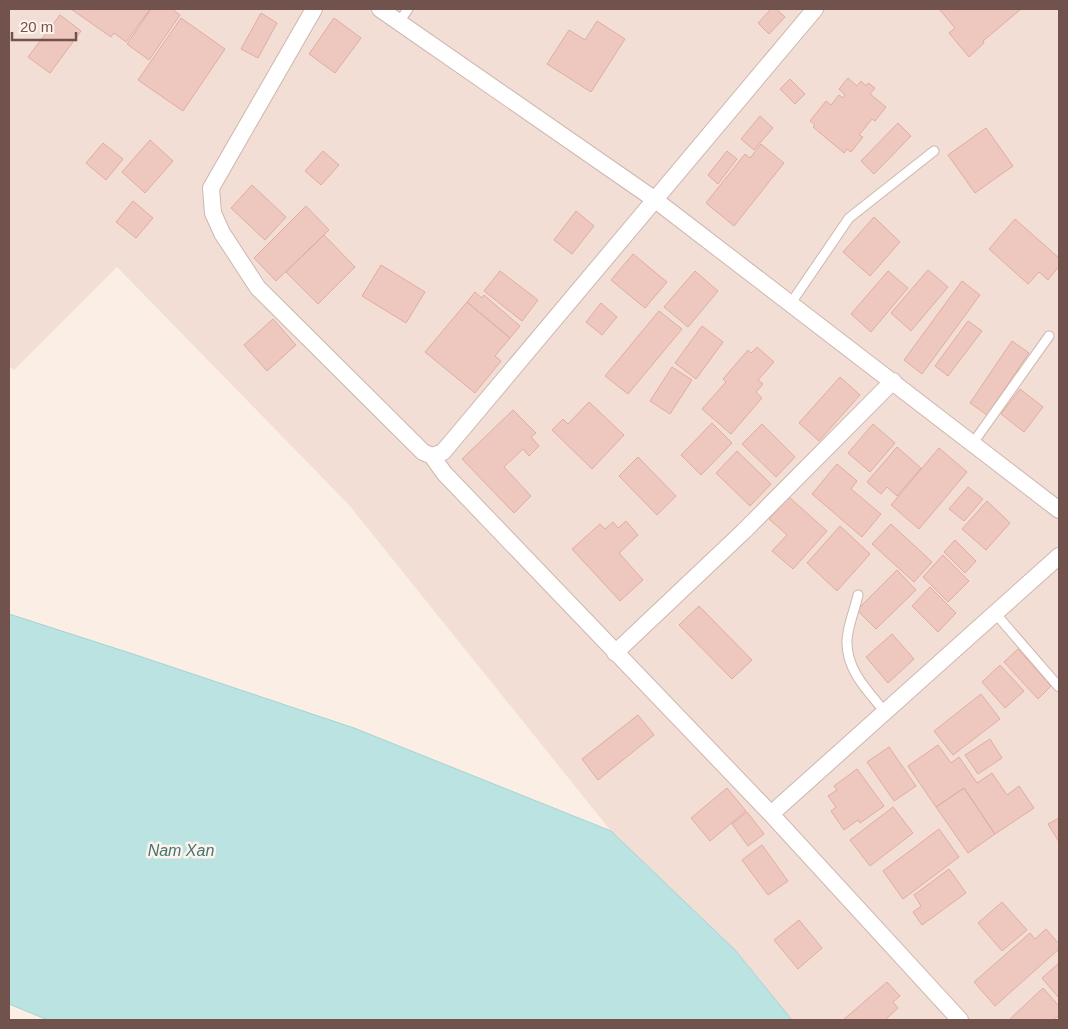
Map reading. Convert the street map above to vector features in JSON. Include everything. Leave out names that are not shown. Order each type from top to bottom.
[{"type":"street","points":[[314,9],[211,188],[213,213],[222,233],[258,288],[423,452],[432,456],[444,474],[771,814],[960,1020]]},
{"type":"street","points":[[380,9],[403,15],[654,199],[1059,510]]},
{"type":"street","points":[[432,456],[444,452],[808,11]]},
{"type":"street","points":[[615,653],[744,531],[893,382]]},
{"type":"street","points":[[771,814],[1059,556]]},
{"type":"lane","points":[[791,304],[850,218],[934,151]]},
{"type":"lane","points":[[973,443],[1049,336]]},
{"type":"lane","points":[[858,595],[847,640],[850,662],[858,678],[885,712]]},
{"type":"lane","points":[[995,613],[1059,687]]},
{"type":"shaded area","points":[[9,9],[1059,9],[1059,1020],[792,1020],[735,950],[611,831],[349,505],[117,267],[14,370],[9,366]]},
{"type":"water","name":"Nam Xan","points":[[9,614],[354,728],[611,831],[735,950],[792,1020],[48,1020],[9,1004]]},
{"type":"building","points":[[71,9],[150,9],[126,42],[114,33],[111,37]]},
{"type":"building","points":[[151,9],[172,9],[180,15],[149,60],[127,44]]},
{"type":"building","points":[[771,9],[776,9],[785,17],[769,34],[758,23]]},
{"type":"building","points":[[939,9],[1021,9],[983,41],[984,43],[969,57],[949,33],[955,28]]},
{"type":"building","points":[[261,13],[277,23],[258,58],[241,49]]},
{"type":"building","points":[[60,15],[81,31],[50,73],[28,57]]},
{"type":"building","points":[[181,18],[225,49],[183,111],[138,80]]},
{"type":"building","points":[[334,18],[361,38],[335,73],[309,54]]},
{"type":"building","points":[[597,21],[625,39],[591,92],[547,64],[569,30],[585,40]]},
{"type":"building","points":[[848,78],[857,86],[861,81],[866,86],[868,83],[875,88],[870,94],[886,107],[875,121],[872,119],[859,135],[863,137],[851,152],[847,149],[844,153],[813,127],[815,125],[810,121],[826,101],[831,105],[839,95],[843,98],[845,95],[839,89]]},
{"type":"building","points":[[790,79],[805,94],[795,104],[780,89]]},
{"type":"building","points":[[760,116],[773,128],[754,150],[741,139]]},
{"type":"building","points":[[898,123],[911,136],[874,174],[861,161]]},
{"type":"building","points":[[986,128],[1013,166],[975,193],[948,155]]},
{"type":"building","points":[[150,140],[173,161],[145,193],[122,172]]},
{"type":"building","points":[[103,143],[123,159],[106,180],[86,163]]},
{"type":"building","points":[[761,144],[784,163],[734,226],[706,203],[745,154],[750,158]]},
{"type":"building","points":[[323,151],[339,165],[321,185],[305,171]]},
{"type":"building","points":[[727,151],[737,159],[718,184],[708,175]]},
{"type":"building","points":[[252,185],[286,217],[265,240],[231,208]]},
{"type":"building","points":[[133,201],[153,218],[136,238],[116,222]]},
{"type":"building","points":[[306,206],[329,230],[276,281],[254,258]]},
{"type":"building","points":[[576,211],[594,226],[572,254],[554,240]]},
{"type":"building","points":[[874,217],[900,242],[870,276],[843,252]]},
{"type":"building","points":[[1015,219],[1059,258],[1059,266],[1048,280],[1039,272],[1028,284],[989,249]]},
{"type":"building","points":[[324,235],[355,267],[318,304],[286,272]]},
{"type":"building","points":[[633,254],[667,282],[645,308],[611,280]]},
{"type":"building","points":[[381,265],[425,292],[406,323],[362,296]]},
{"type":"building","points":[[928,270],[948,287],[911,331],[891,313]]},
{"type":"building","points":[[500,271],[538,300],[522,321],[484,291]]},
{"type":"building","points":[[695,271],[718,291],[688,327],[664,307]]},
{"type":"building","points":[[888,271],[908,288],[871,332],[851,314]]},
{"type":"building","points":[[962,281],[980,295],[922,374],[904,360]]},
{"type":"building","points":[[475,292],[482,298],[484,295],[520,326],[510,338],[467,302]]},
{"type":"building","points":[[467,302],[510,338],[495,356],[501,361],[475,393],[425,352]]},
{"type":"building","points":[[601,303],[617,317],[602,335],[586,322]]},
{"type":"building","points":[[659,311],[682,329],[628,394],[605,376]]},
{"type":"building","points":[[273,319],[296,345],[267,371],[244,345]]},
{"type":"building","points":[[968,321],[982,331],[948,376],[935,366]]},
{"type":"building","points":[[702,326],[723,342],[696,379],[675,363]]},
{"type":"building","points":[[1012,341],[1029,353],[987,415],[970,403]]},
{"type":"building","points":[[757,347],[774,362],[758,380],[763,384],[756,392],[762,398],[731,434],[702,409],[726,382],[723,379],[748,350],[751,353]]},
{"type":"building","points":[[672,367],[692,380],[670,414],[650,401]]},
{"type":"building","points":[[840,377],[860,395],[819,441],[799,423]]},
{"type":"building","points":[[1020,389],[1043,407],[1024,432],[1001,414]]},
{"type":"building","points":[[589,402],[624,435],[592,469],[552,430],[563,419],[568,424]]},
{"type":"building","points":[[513,410],[536,433],[531,437],[539,446],[529,456],[523,449],[504,467],[531,496],[514,513],[462,459]]},
{"type":"building","points":[[712,423],[732,443],[701,475],[681,455]]},
{"type":"building","points":[[762,424],[795,457],[776,477],[742,444]]},
{"type":"building","points":[[873,424],[895,443],[870,472],[848,453]]},
{"type":"building","points":[[897,447],[921,468],[897,496],[887,487],[881,494],[867,482]]},
{"type":"building","points":[[939,448],[967,472],[919,529],[891,505]]},
{"type":"building","points":[[737,451],[771,484],[750,506],[716,473]]},
{"type":"building","points":[[638,457],[676,496],[657,515],[619,476]]},
{"type":"building","points":[[837,464],[857,481],[851,489],[881,514],[862,537],[812,494]]},
{"type":"building","points":[[968,487],[983,499],[964,521],[949,509]]},
{"type":"building","points":[[789,497],[827,531],[793,569],[772,551],[787,535],[769,519]]},
{"type":"building","points":[[987,501],[1010,523],[986,550],[962,529]]},
{"type":"building","points":[[626,521],[638,535],[619,553],[643,580],[620,601],[572,549],[600,524],[605,529],[613,522],[618,528]]},
{"type":"building","points":[[891,524],[932,562],[914,582],[872,544]]},
{"type":"building","points":[[840,526],[870,554],[837,591],[807,563]]},
{"type":"building","points":[[955,540],[976,561],[965,573],[944,552]]},
{"type":"building","points":[[943,555],[969,581],[948,602],[923,577]]},
{"type":"building","points":[[897,570],[916,590],[876,629],[857,610]]},
{"type":"building","points":[[930,587],[956,613],[938,632],[912,606]]},
{"type":"building","points":[[699,606],[752,660],[732,679],[679,625]]},
{"type":"building","points":[[892,634],[914,659],[888,683],[866,657]]},
{"type":"building","points":[[1018,649],[1051,686],[1038,699],[1004,662]]},
{"type":"building","points":[[1000,665],[1024,691],[1005,708],[982,682]]},
{"type":"building","points":[[981,694],[1000,719],[953,755],[934,731]]},
{"type":"building","points":[[638,715],[654,735],[598,780],[582,759]]},
{"type":"building","points":[[990,739],[1002,758],[978,774],[965,755]]},
{"type":"building","points":[[938,745],[951,763],[959,757],[977,783],[992,773],[1007,795],[1019,786],[1034,808],[995,834],[964,788],[936,807],[908,766]]},
{"type":"building","points":[[889,747],[916,786],[894,801],[867,762]]},
{"type":"building","points":[[857,769],[884,806],[860,823],[858,820],[844,830],[831,811],[836,807],[828,796],[837,790],[834,786]]},
{"type":"building","points":[[727,788],[746,811],[710,841],[691,818]]},
{"type":"building","points":[[964,788],[995,834],[968,853],[936,807]]},
{"type":"building","points":[[893,807],[913,833],[870,866],[850,840]]},
{"type":"building","points":[[747,812],[764,834],[748,846],[732,824]]},
{"type":"building","points":[[1059,818],[1059,842],[1048,824]]},
{"type":"building","points":[[939,829],[959,857],[903,899],[883,871]]},
{"type":"building","points":[[762,845],[788,881],[768,895],[742,860]]},
{"type":"building","points":[[949,869],[966,893],[922,925],[913,912],[921,906],[914,895]]},
{"type":"building","points":[[1002,902],[1027,930],[1002,951],[978,923]]},
{"type":"building","points":[[799,920],[822,948],[798,969],[774,940]]},
{"type":"building","points":[[1046,929],[1059,944],[1059,949],[995,1006],[974,982],[1030,933],[1035,939]]},
{"type":"building","points":[[1059,963],[1059,998],[1042,978]]},
{"type":"building","points":[[887,982],[900,996],[893,1002],[898,1008],[885,1020],[843,1020]]},
{"type":"building","points":[[1043,988],[1059,1006],[1059,1015],[1054,1020],[1010,1019]]}]
